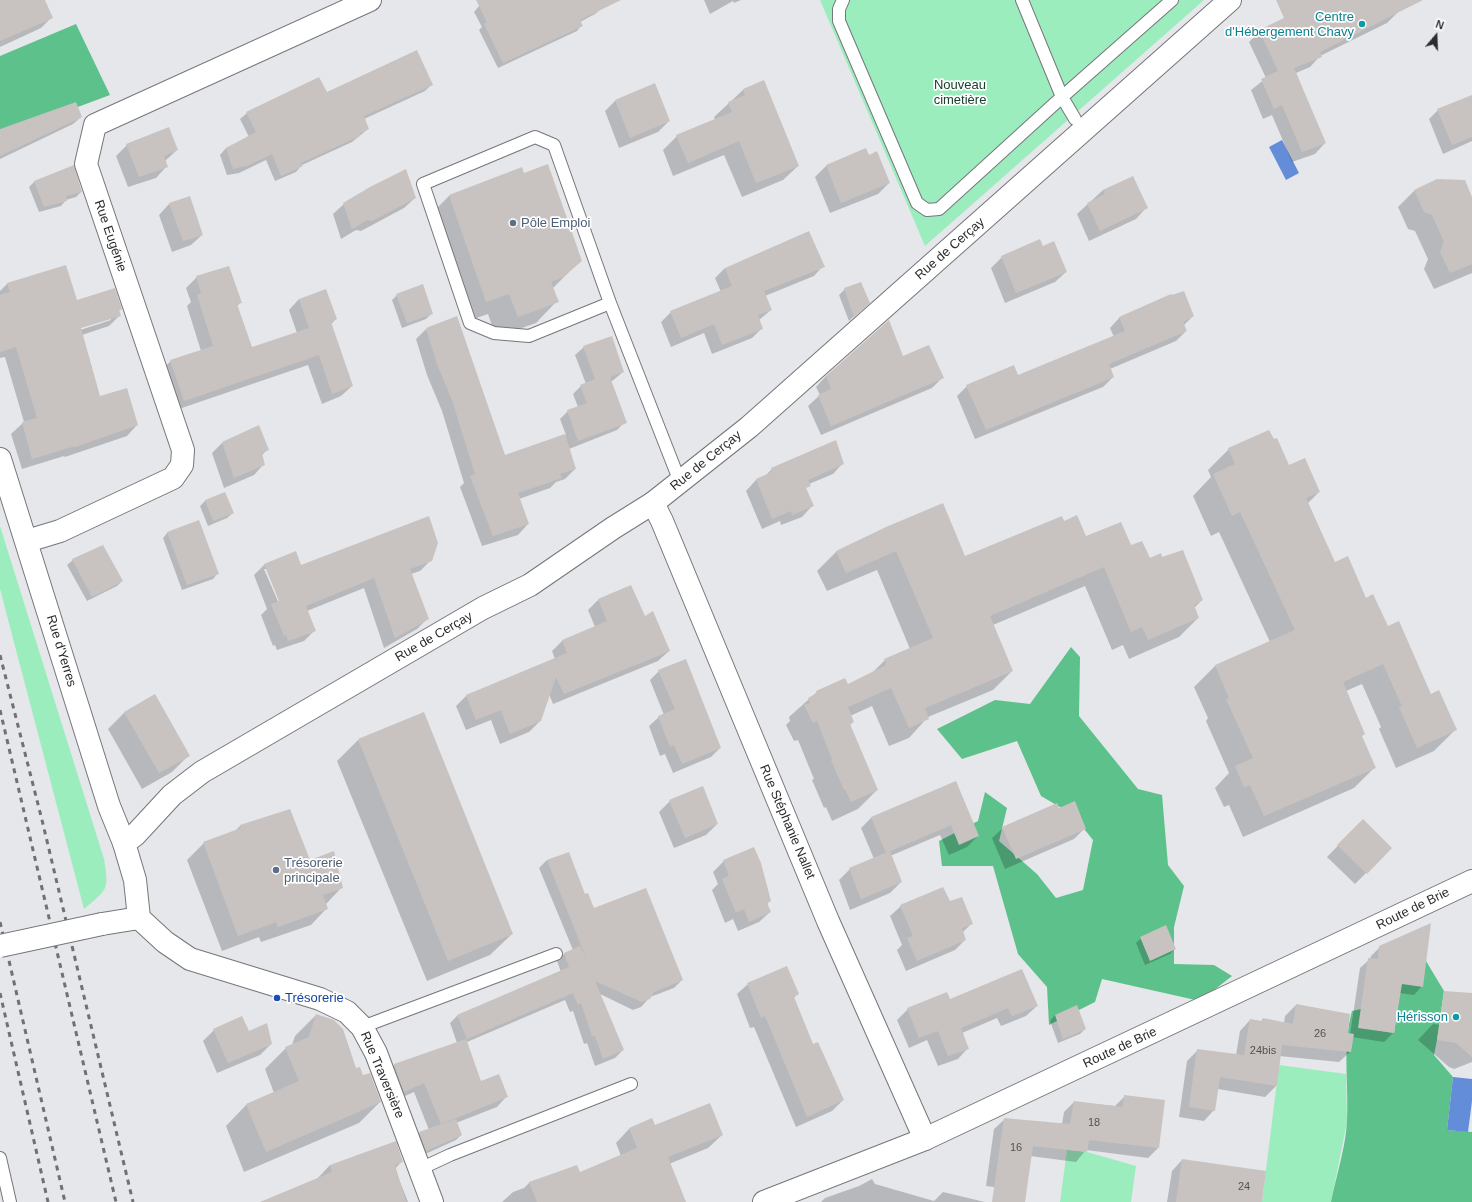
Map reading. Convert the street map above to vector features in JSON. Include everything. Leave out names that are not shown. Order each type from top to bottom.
[{"type":"street","name":"Rue Eugénie","points":[[27,541],[60,531],[173,478],[182,465],[183,450],[86,164],[95,126],[370,0]]},
{"type":"street","name":"Rue de Cerçay","points":[[124,843],[134,835],[172,795],[202,772],[483,608],[530,585],[653,503],[771,408],[1230,0]]},
{"type":"street","name":"Rue d'Yerres","points":[[0,459],[109,806],[124,843],[135,880],[139,918]]},
{"type":"street","name":"Rue Stéphanie Nallet","points":[[653,503],[662,521],[828,921],[925,1139]]},
{"type":"street","name":"Route de Brie","points":[[764,1202],[925,1139],[1472,881]]},
{"type":"street","points":[[0,946],[102,924],[139,918]]},
{"type":"street","name":"Rue Traversière","points":[[139,918],[166,942],[190,959],[320,999],[347,1012],[362,1027],[376,1053],[432,1202]]},
{"type":"lane","points":[[842,0],[839,10],[839,21],[917,203],[927,210],[939,209],[1062,97],[1172,0]]},
{"type":"lane","points":[[1022,0],[1062,97],[1075,119]]},
{"type":"lane","points":[[610,303],[529,336],[494,333],[470,323],[423,184],[535,137],[554,145],[610,303],[680,482]]},
{"type":"lane","points":[[362,1027],[556,954]]},
{"type":"lane","points":[[420,1169],[450,1155],[631,1084]]},
{"type":"lane","points":[[0,1158],[10,1202]]},
{"type":"green space","name":"Nouveau cimetière","points":[[820,0],[1204,0],[925,246]]},
{"type":"green space","points":[[76,24],[110,95],[0,136],[0,56]]},
{"type":"green space","points":[[0,526],[104,859],[106,877],[105,888],[98,897],[84,909],[0,589]]},
{"type":"green space","points":[[1071,647],[1080,657],[1079,716],[1138,789],[1162,795],[1168,865],[1184,886],[1174,927],[1174,964],[1214,965],[1232,976],[1200,1001],[1102,979],[1095,1002],[1049,1025],[1047,987],[1018,954],[993,866],[942,866],[939,841],[978,821],[985,792],[1007,808],[999,841],[1037,874],[1056,898],[1083,890],[1093,840],[1072,814],[1041,796],[1017,741],[962,759],[937,729],[995,700],[1030,704]]},
{"type":"green space","points":[[1422,961],[1426,961],[1444,991],[1434,1055],[1453,1077],[1447,1130],[1472,1132],[1472,1202],[1331,1202],[1346,1131],[1347,1039],[1352,1011],[1361,1009],[1370,1029],[1394,1033],[1401,984]]},
{"type":"green space","points":[[1279,1065],[1346,1074],[1347,1122],[1331,1202],[1262,1202]]},
{"type":"green space","points":[[1067,1150],[1087,1152],[1136,1166],[1131,1202],[1060,1202]]},
{"type":"water","points":[[1282,140],[1299,173],[1286,180],[1269,147]]},
{"type":"water","points":[[1453,1077],[1472,1079],[1472,1101],[1468,1132],[1447,1130]]},
{"type":"building","points":[[0,0],[45,0],[53,18],[0,41]]},
{"type":"building","points":[[476,0],[621,0],[580,20],[583,26],[503,63],[484,24],[487,22]]},
{"type":"building","points":[[1276,0],[1423,0],[1320,52],[1322,57],[1294,68],[1326,143],[1302,152],[1282,105],[1274,109],[1261,79],[1278,71],[1259,30],[1284,18]]},
{"type":"building","points":[[417,50],[433,85],[364,116],[369,129],[359,134],[360,136],[301,163],[303,166],[281,176],[272,154],[245,167],[233,169],[226,148],[256,132],[246,112],[319,77],[327,92]]},
{"type":"building","points":[[764,80],[799,166],[756,183],[739,141],[688,163],[676,135],[732,112],[728,102],[745,95],[743,89]]},
{"type":"building","points":[[655,83],[670,121],[630,138],[615,100]]},
{"type":"building","points":[[1472,95],[1472,137],[1452,145],[1437,109]]},
{"type":"building","points":[[76,102],[82,117],[0,156],[0,129]]},
{"type":"building","points":[[169,127],[178,150],[164,156],[168,167],[139,177],[126,144]]},
{"type":"building","points":[[866,148],[869,155],[877,151],[890,183],[841,203],[826,165]]},
{"type":"building","name":"Pôle Emploi","points":[[548,164],[582,261],[563,277],[551,282],[559,302],[518,317],[509,294],[486,302],[449,195],[522,167],[524,173]]},
{"type":"building","points":[[74,165],[82,192],[66,196],[67,201],[44,207],[34,181]]},
{"type":"building","points":[[406,169],[416,198],[372,221],[367,220],[352,229],[343,203],[370,187]]},
{"type":"building","points":[[1133,176],[1148,208],[1100,231],[1087,203],[1105,194],[1103,190]]},
{"type":"building","points":[[1437,179],[1465,180],[1472,197],[1472,264],[1450,273],[1440,252],[1444,242],[1432,215],[1424,212],[1414,190]]},
{"type":"building","points":[[190,196],[203,235],[183,241],[169,203]]},
{"type":"building","points":[[809,231],[825,267],[764,291],[772,310],[758,315],[763,329],[722,345],[714,324],[681,338],[670,311],[732,286],[725,268]]},
{"type":"building","points":[[1040,239],[1043,246],[1054,241],[1067,272],[1016,293],[1001,256]]},
{"type":"building","points":[[66,265],[77,300],[115,288],[122,309],[119,310],[121,316],[81,328],[100,396],[127,388],[138,425],[75,447],[32,459],[22,422],[37,418],[16,347],[0,352],[0,295],[10,292],[7,283]]},
{"type":"building","points":[[229,266],[242,303],[237,304],[252,347],[309,328],[299,299],[326,289],[337,319],[331,322],[353,386],[332,394],[319,355],[184,401],[170,360],[213,346],[197,295],[201,293],[196,276]]},
{"type":"building","points":[[861,282],[870,303],[854,317],[844,288]]},
{"type":"building","points":[[423,284],[433,314],[407,323],[396,294]]},
{"type":"building","points":[[1184,291],[1194,316],[1183,322],[1187,331],[1109,364],[1114,377],[986,430],[966,385],[1014,365],[1018,375],[1125,331],[1119,317],[1171,294]]},
{"type":"building","points":[[457,316],[505,455],[565,434],[576,469],[560,474],[562,478],[518,493],[529,524],[493,536],[470,476],[475,474],[452,400],[437,364],[426,328]]},
{"type":"building","points":[[889,320],[903,356],[929,345],[944,378],[831,426],[818,395],[831,389],[826,376]]},
{"type":"building","points":[[612,336],[624,372],[610,377],[627,423],[578,441],[567,410],[587,403],[580,385],[595,379],[583,346]]},
{"type":"building","points":[[259,425],[269,450],[262,453],[265,465],[234,478],[222,442]]},
{"type":"building","points":[[1269,430],[1274,439],[1277,438],[1289,465],[1305,458],[1320,492],[1306,498],[1335,562],[1348,556],[1366,598],[1373,594],[1388,626],[1399,621],[1431,694],[1439,690],[1457,730],[1417,748],[1399,707],[1402,706],[1383,664],[1343,682],[1365,734],[1362,736],[1376,768],[1264,816],[1250,785],[1244,787],[1235,766],[1253,758],[1226,699],[1229,698],[1215,665],[1295,630],[1240,512],[1232,516],[1213,474],[1235,464],[1228,448]]},
{"type":"building","points":[[836,440],[844,464],[808,480],[811,486],[806,488],[814,506],[792,515],[791,511],[772,519],[756,479],[772,472],[771,468]]},
{"type":"building","points":[[225,492],[234,513],[213,521],[205,500]]},
{"type":"building","points":[[943,503],[965,556],[1062,516],[1064,521],[1077,515],[1086,536],[1121,522],[1131,545],[1142,541],[1150,558],[1161,553],[1162,557],[1183,550],[1203,600],[1194,605],[1199,618],[1148,640],[1142,627],[1131,632],[1104,567],[990,616],[1013,671],[925,708],[929,719],[909,728],[891,688],[848,707],[854,722],[850,724],[878,790],[851,802],[831,760],[832,759],[817,721],[813,723],[804,705],[810,703],[808,698],[817,693],[816,691],[845,678],[848,684],[886,665],[884,659],[933,638],[896,551],[846,573],[836,551],[886,527]]},
{"type":"building","points":[[429,516],[438,543],[432,561],[410,569],[429,619],[395,638],[374,578],[306,606],[316,631],[288,641],[286,635],[284,636],[271,604],[279,601],[264,564],[296,551],[301,565]]},
{"type":"building","points":[[199,520],[219,574],[187,585],[167,532]]},
{"type":"building","points":[[103,545],[123,581],[92,597],[72,559]]},
{"type":"building","points":[[631,585],[645,616],[653,611],[670,651],[564,694],[556,677],[541,721],[510,734],[501,710],[476,720],[466,695],[567,653],[562,640],[607,621],[598,599]]},
{"type":"building","points":[[686,659],[721,748],[682,764],[674,745],[670,747],[658,716],[675,709],[658,670]]},
{"type":"building","points":[[155,694],[190,756],[159,773],[124,712]]},
{"type":"building","points":[[424,712],[513,934],[448,961],[358,739]]},
{"type":"building","points":[[956,781],[979,836],[959,845],[951,825],[886,853],[871,817]]},
{"type":"building","points":[[703,786],[718,824],[685,838],[669,800]]},
{"type":"building","points":[[1075,801],[1086,829],[1016,859],[1002,827],[1057,803],[1059,808]]},
{"type":"building","name":"Trésorerie principale","points":[[290,809],[310,860],[334,851],[343,888],[323,895],[328,909],[278,927],[276,922],[238,936],[203,842],[241,828],[240,825]]},
{"type":"building","points":[[1363,819],[1392,848],[1367,874],[1337,845]]},
{"type":"building","points":[[754,847],[761,863],[771,901],[767,903],[771,912],[749,922],[744,909],[736,913],[722,879],[729,876],[723,860]]},
{"type":"building","points":[[890,851],[902,882],[861,899],[849,868]]},
{"type":"building","points":[[569,852],[585,894],[588,893],[594,908],[646,888],[683,980],[654,992],[650,999],[642,1002],[595,981],[624,1050],[603,1059],[595,1036],[592,1036],[581,1003],[578,1005],[573,993],[467,1039],[457,1015],[569,967],[564,953],[580,946],[587,960],[547,860]]},
{"type":"building","points":[[943,887],[950,901],[962,897],[973,924],[962,928],[966,940],[917,961],[907,938],[913,936],[900,905]]},
{"type":"building","points":[[1431,923],[1423,987],[1402,984],[1394,1033],[1358,1028],[1368,958],[1378,959],[1379,946]]},
{"type":"building","points":[[1166,925],[1176,949],[1150,961],[1140,937]]},
{"type":"building","points":[[787,966],[799,994],[794,997],[813,1044],[818,1042],[844,1100],[807,1117],[765,1016],[761,1018],[747,983]]},
{"type":"building","points":[[1022,969],[1038,1006],[1012,1016],[1008,1008],[961,1028],[969,1049],[948,1056],[938,1031],[919,1038],[907,1008],[947,992],[950,999]]},
{"type":"building","name":"Hérisson","points":[[1444,991],[1472,993],[1472,1057],[1456,1043],[1437,1040]]},
{"type":"building","points":[[1296,1004],[1350,1014],[1348,1033],[1354,1034],[1351,1052],[1282,1045],[1277,1086],[1220,1077],[1215,1111],[1189,1107],[1197,1049],[1244,1055],[1250,1019],[1261,1021],[1263,1018],[1293,1024]]},
{"type":"building","points":[[1077,1005],[1086,1029],[1063,1039],[1055,1015]]},
{"type":"building","points":[[316,1014],[334,1020],[343,1029],[356,1068],[360,1067],[363,1075],[370,1073],[381,1102],[266,1152],[246,1104],[299,1081],[285,1047],[309,1037]]},
{"type":"building","points":[[242,1016],[249,1031],[267,1023],[272,1044],[228,1063],[213,1029]]},
{"type":"building","points":[[466,1039],[481,1081],[499,1074],[508,1097],[441,1124],[424,1083],[404,1092],[394,1064]]},
{"type":"building","points":[[1124,1095],[1165,1100],[1159,1148],[1089,1140],[1087,1152],[1033,1146],[1025,1202],[992,1202],[1004,1118],[1070,1124],[1074,1101],[1123,1107]]},
{"type":"building","points":[[710,1103],[723,1135],[668,1157],[686,1202],[537,1202],[529,1182],[577,1165],[580,1172],[637,1148],[629,1128],[652,1118],[655,1125]]},
{"type":"building","points":[[456,1119],[462,1135],[426,1151],[419,1132]]},
{"type":"building","points":[[396,1141],[403,1162],[395,1165],[406,1202],[260,1202],[332,1172],[330,1165]]},
{"type":"building","points":[[1182,1159],[1266,1171],[1262,1202],[1176,1202]]},
{"type":"railway","points":[[0,655],[42,820],[133,1202]]},
{"type":"railway","points":[[0,710],[116,1202]]},
{"type":"railway","points":[[0,922],[65,1202]]},
{"type":"railway","points":[[0,993],[48,1202]]},
{"type":"place","name":"Centre d'Hébergement Chavy","points":[[1362,24]]},
{"type":"place","name":"Pôle Emploi","points":[[513,223]]},
{"type":"place","name":"Trésorerie principale","points":[[276,870]]},
{"type":"place","name":"Trésorerie","points":[[277,998]]},
{"type":"place","name":"Hérisson","points":[[1456,1017]]}]
